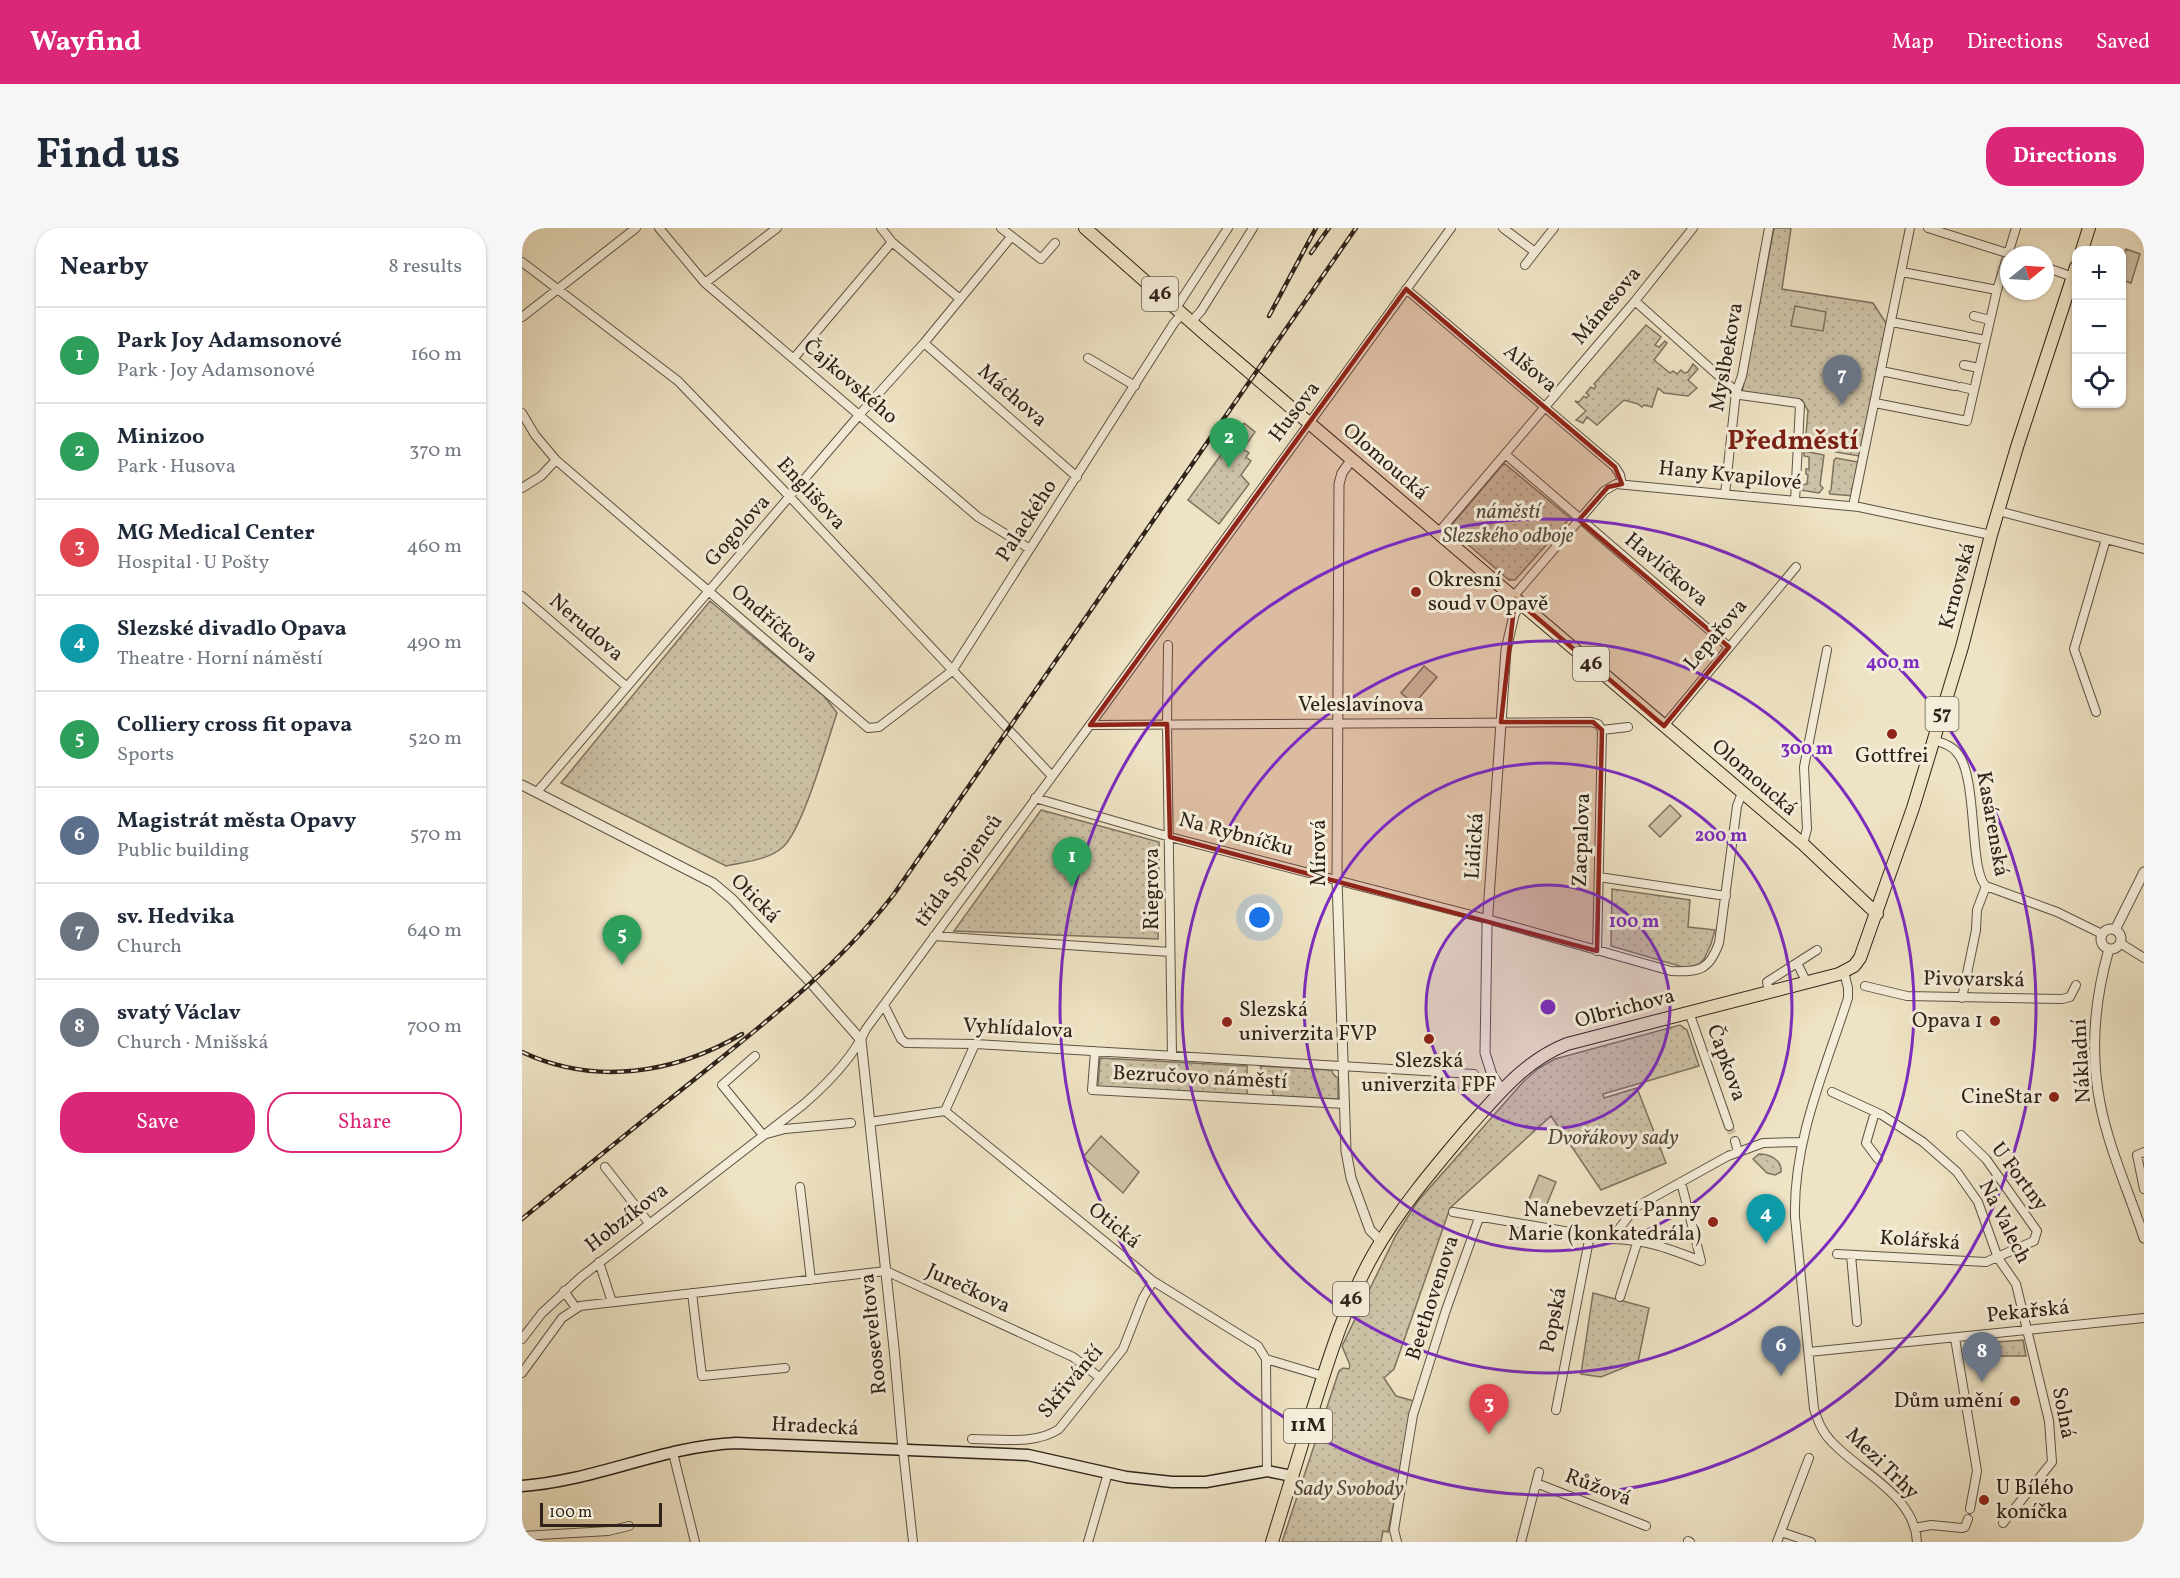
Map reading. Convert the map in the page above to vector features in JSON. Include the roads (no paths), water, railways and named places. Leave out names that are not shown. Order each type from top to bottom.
[{"type":"main road","name":"Olomoucká","points":[[1085,228],[1183,315],[1803,844],[1877,914]]},
{"type":"main road","points":[[2083,246],[2089,228]]},
{"type":"main road","name":"Krnovská","points":[[1844,972],[1854,966],[1860,958],[1877,914],[1934,740],[1962,647],[1998,511],[2072,281]]},
{"type":"main road","name":"Olbrichova","points":[[1327,1363],[1353,1295],[1381,1241],[1431,1172],[1502,1090],[1527,1066],[1558,1048],[1844,972]]},
{"type":"main road","name":"11M","points":[[1272,1542],[1327,1363]]},
{"type":"main road","name":"Hradecká","points":[[522,1486],[574,1478],[673,1453],[736,1443],[1028,1455],[1139,1479],[1191,1483],[1267,1471],[1292,1476]]},
{"type":"street","points":[[522,317],[636,228]]},
{"type":"street","name":"Čajkovského","points":[[659,228],[705,283],[978,517],[1030,549]]},
{"type":"street","points":[[705,283],[777,228]]},
{"type":"street","points":[[881,228],[892,242],[960,299]]},
{"type":"street","points":[[1001,228],[1041,259],[1055,243]]},
{"type":"street","points":[[1183,315],[1228,228]]},
{"type":"street","points":[[1183,315],[1201,311],[1253,228]]},
{"type":"street","name":"Husova","points":[[1090,725],[1451,228]]},
{"type":"street","points":[[1503,228],[1535,252]]},
{"type":"street","points":[[1525,266],[1554,228]]},
{"type":"street","name":"Mánesova","points":[[1546,406],[1693,228]]},
{"type":"street","name":"Myslbekova","points":[[1725,494],[1736,392],[1742,376],[1769,228]]},
{"type":"street","points":[[1853,506],[1910,228]]},
{"type":"street","points":[[1928,228],[2000,251]]},
{"type":"street","points":[[2011,246],[2016,228]]},
{"type":"street","name":"Gogolova","points":[[537,792],[860,414],[924,343],[1011,237]]},
{"type":"street","points":[[794,358],[892,242]]},
{"type":"street","name":"Englišova","points":[[522,262],[678,381],[1052,776]]},
{"type":"street","points":[[2054,268],[2072,272]]},
{"type":"street","points":[[1902,272],[1997,290]]},
{"type":"street","points":[[1875,403],[1967,421],[2000,281]]},
{"type":"street","name":"Alšova","points":[[1406,289],[1615,467],[1622,484]]},
{"type":"street","points":[[1635,301],[1736,392],[1744,397],[1800,405],[1795,501]]},
{"type":"street","name":"Palackého","points":[[879,727],[952,671],[1174,323],[1183,315]]},
{"type":"street","points":[[1974,316],[1990,320]]},
{"type":"street","points":[[1892,322],[1985,340]]},
{"type":"street","name":"Máchova","points":[[924,343],[1077,477]]},
{"type":"street","points":[[1088,358],[1135,386]]},
{"type":"street","points":[[1964,365],[1979,368]]},
{"type":"street","points":[[1881,371],[1974,390]]},
{"type":"street","points":[[1438,533],[1546,406]]},
{"type":"street","name":"Ondříčkova","points":[[522,412],[535,435],[556,460],[868,728],[879,727]]},
{"type":"street","name":"Havlíčkova","points":[[1505,454],[1729,647]]},
{"type":"street","name":"Mírová","points":[[1352,459],[1342,473],[1339,484],[1337,880],[1343,1066],[1348,1168],[1370,1230],[1381,1241]]},
{"type":"street","points":[[522,488],[541,476],[556,460]]},
{"type":"street","points":[[1516,600],[1608,487],[1622,484]]},
{"type":"street","name":"Hany Kvapilové","points":[[1622,484],[1853,506],[1991,535]]},
{"type":"street","points":[[1998,511],[2144,549]]},
{"type":"street","points":[[2096,712],[2074,649],[2106,539]]},
{"type":"street","name":"Lepařova","points":[[1664,726],[1796,567]]},
{"type":"street","name":"Nerudova","points":[[522,596],[627,687]]},
{"type":"street","name":"Lidická","points":[[1502,1090],[1492,1075],[1485,1053],[1487,919],[1506,650],[1516,600]]},
{"type":"street","name":"Riegrova","points":[[1168,645],[1172,1055]]},
{"type":"street","points":[[1803,844],[1807,829],[1804,767],[1827,650]]},
{"type":"street","name":"Veleslavínova","points":[[1090,725],[1591,722],[1598,724],[1602,730],[1628,727]]},
{"type":"street","name":"třída Spojenců","points":[[861,1040],[866,1029],[1090,725]]},
{"type":"street","name":"Zacpalova","points":[[1597,951],[1602,730]]},
{"type":"street","name":"Kasárenská","points":[[1934,740],[1953,748],[1962,760],[1975,830],[1979,878],[1986,886],[1977,910],[1976,930],[1962,998]]},
{"type":"street","name":"Otická","points":[[522,785],[713,883],[747,915],[861,1040]]},
{"type":"street","points":[[1599,877],[1725,896],[1737,806],[1742,793]]},
{"type":"street","name":"Na Rybníčku","points":[[1035,798],[1170,837],[1487,919],[1671,971],[1691,972],[1705,967],[1713,958],[1719,943],[1725,896]]},
{"type":"street","points":[[2115,930],[2144,872]]},
{"type":"street","points":[[1986,886],[2048,908],[2102,934]]},
{"type":"street","points":[[2106,930],[2115,930],[2120,936],[2120,943],[2109,949],[2102,944],[2102,934],[2106,930]]},
{"type":"street","points":[[934,936],[1170,952]]},
{"type":"street","points":[[2120,943],[2144,958]]},
{"type":"street","name":"Nákladní","points":[[2109,949],[2097,1009],[2096,1073],[2107,1130],[2144,1238]]},
{"type":"street","points":[[1769,992],[1767,982],[1816,950]]},
{"type":"street","points":[[1797,963],[1807,982]]},
{"type":"street","points":[[1809,1352],[1795,1217],[1796,1177],[1802,1142],[1848,998],[1844,972]]},
{"type":"street","name":"Pivovarská","points":[[1865,986],[1907,996],[2062,999],[2074,993],[2076,985]]},
{"type":"street","name":"Vyhlídalova","points":[[884,1005],[901,1039],[906,1043],[975,1044],[1172,1055]]},
{"type":"street","name":"Čapkova","points":[[1689,1012],[1730,1126]]},
{"type":"street","points":[[861,1040],[870,1122],[945,1111],[975,1044]]},
{"type":"street","name":"Hobzíkova","points":[[522,1339],[542,1313],[564,1291],[822,1089],[861,1040]]},
{"type":"street","name":"Bezručovo náměstí","points":[[1095,1051],[1092,1090],[1345,1104]]},
{"type":"street","name":"Bezručovo náměstí","points":[[1172,1055],[1474,1074]]},
{"type":"street","points":[[755,1056],[722,1085],[763,1135]]},
{"type":"street","name":"Na Valech","points":[[1832,1092],[1875,1112],[1923,1142],[1957,1172],[1978,1202],[1998,1258],[2016,1284],[2026,1330]]},
{"type":"street","name":"Otická","points":[[945,1111],[1153,1281],[1258,1346],[1266,1359]]},
{"type":"street","points":[[1875,1112],[1866,1143],[1878,1159]]},
{"type":"street","name":"Rooseveltova","points":[[870,1122],[913,1542]]},
{"type":"street","name":"Hobzíkova","points":[[763,1135],[785,1129],[851,1123]]},
{"type":"street","name":"U Fortny","points":[[1961,1135],[1986,1160],[2037,1231],[2034,1241],[1998,1258]]},
{"type":"street","points":[[1735,1141],[1738,1152]]},
{"type":"street","points":[[1611,1239],[1636,1207],[1738,1152],[1763,1143],[1802,1142]]},
{"type":"street","points":[[2144,1152],[2137,1155],[2144,1189]]},
{"type":"street","points":[[605,1167],[649,1223]]},
{"type":"street","points":[[1453,1212],[1611,1239],[1651,1242],[1701,1261],[1681,1182]]},
{"type":"street","points":[[800,1187],[811,1280]]},
{"type":"street","name":"Beethovenova","points":[[1396,1541],[1394,1530],[1413,1415],[1446,1310],[1479,1218]]},
{"type":"street","name":"Popská","points":[[1556,1410],[1590,1235]]},
{"type":"street","points":[[1620,1297],[1638,1240]]},
{"type":"street","name":"Kolářská","points":[[1837,1254],[1970,1263],[1986,1262],[1998,1258]]},
{"type":"street","points":[[1851,1255],[1857,1322]]},
{"type":"street","points":[[599,1262],[612,1302]]},
{"type":"street","points":[[522,1373],[562,1318],[576,1308],[886,1271]]},
{"type":"street","name":"Jurečkova","points":[[886,1271],[1073,1358],[1099,1377]]},
{"type":"street","name":"Skřivánčí","points":[[972,1439],[1026,1439],[1053,1433],[1059,1429],[1123,1349],[1143,1298],[1153,1281]]},
{"type":"street","points":[[564,1291],[576,1308]]},
{"type":"street","points":[[692,1293],[702,1376],[785,1368]]},
{"type":"street","name":"Pekařská","points":[[1809,1352],[2144,1318]]},
{"type":"street","name":"Solná","points":[[2003,1523],[2052,1462],[2049,1421],[2026,1330]]},
{"type":"street","points":[[1955,1338],[1977,1471],[1970,1509]]},
{"type":"street","name":"Mezi Trhy","points":[[1809,1352],[1814,1408],[1821,1427],[1832,1442],[1896,1498],[1908,1512],[1915,1528]]},
{"type":"street","points":[[1267,1471],[1266,1359],[1323,1376]]},
{"type":"street","points":[[673,1453],[695,1542]]},
{"type":"street","points":[[1777,1542],[1809,1458]]},
{"type":"street","points":[[1521,1542],[1539,1472]]},
{"type":"street","points":[[1088,1542],[1108,1473]]},
{"type":"street","name":"Růžová","points":[[1536,1483],[1646,1526]]},
{"type":"street","points":[[1917,1542],[1915,1528],[1930,1526],[1962,1528],[1965,1527],[1968,1519]]},
{"type":"street","points":[[522,1536],[608,1531],[629,1526]]},
{"type":"street","points":[[1781,1532],[1811,1542]]},
{"type":"tunnel","points":[[1729,1126],[1735,1141]]},
{"type":"railway","points":[[1269,316],[1316,228]]},
{"type":"railway","points":[[1311,253],[1329,228]]},
{"type":"railway","points":[[522,1219],[775,1014],[826,969],[873,920],[894,894],[1356,228]]},
{"type":"railway","points":[[522,1052],[550,1063],[578,1069],[606,1072],[634,1071],[689,1058],[716,1048],[742,1034]]},
{"type":"place","name":"sv. Hedvika","points":[[1842,405]]},
{"type":"place","name":"Minizoo","points":[[1229,468]]},
{"type":"place","name":"Okresní soud v Opavě","points":[[1416,592]]},
{"type":"place","name":"Gottfrei","points":[[1892,734]]},
{"type":"place","name":"Park Joy Adamsonové","points":[[1072,887]]},
{"type":"place","name":"Colliery cross fit opava","points":[[622,965]]},
{"type":"place","name":"Opava 1","points":[[1995,1021]]},
{"type":"place","name":"Slezská univerzita FVP","points":[[1227,1022]]},
{"type":"place","name":"Slezská univerzita FPF","points":[[1429,1039]]},
{"type":"place","name":"CineStar","points":[[2054,1097]]},
{"type":"place","name":"Nanebevzetí Panny Marie (konkatedrála)","points":[[1713,1222]]},
{"type":"place","name":"Slezské divadlo Opava","points":[[1766,1244]]},
{"type":"place","name":"Magistrát města Opavy","points":[[1781,1376]]},
{"type":"place","name":"svatý Václav","points":[[1982,1382]]},
{"type":"place","name":"Dům umění","points":[[2015,1401]]},
{"type":"place","name":"MG Medical Center","points":[[1489,1434]]},
{"type":"place","name":"U Bílého koníčka","points":[[1984,1500]]},
{"type":"district","name":"Předměstí","points":[[1793,442]]},
{"type":"park label","name":"náměstí Slezského odboje","points":[[1508,524]]},
{"type":"park label","name":"Dvořákovy sady","points":[[1613,1138]]},
{"type":"park label","name":"Sady Svobody","points":[[1349,1489]]}]
